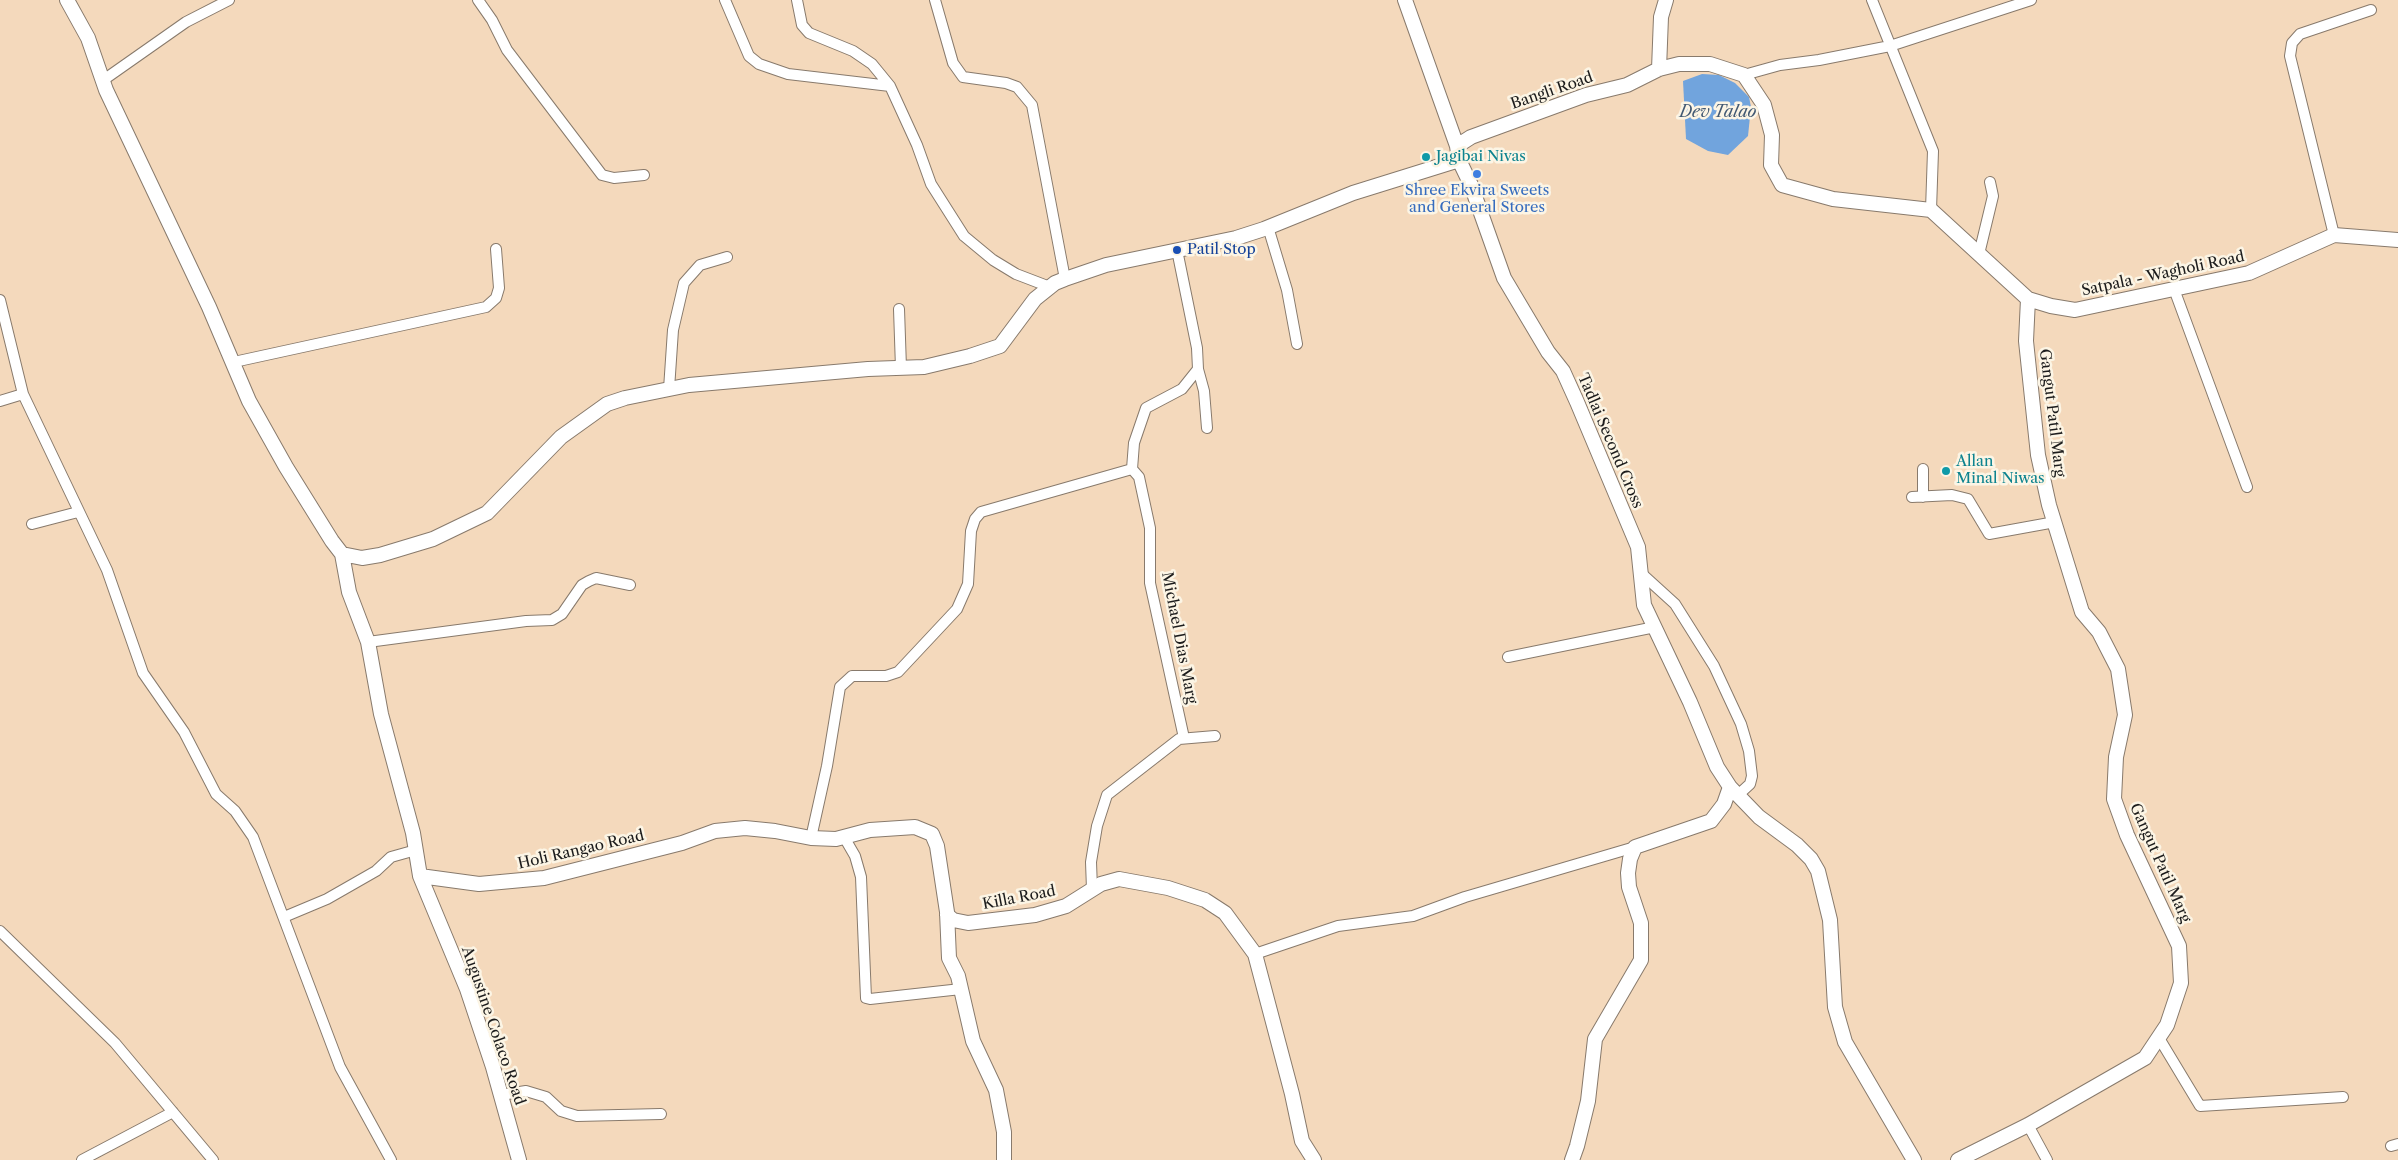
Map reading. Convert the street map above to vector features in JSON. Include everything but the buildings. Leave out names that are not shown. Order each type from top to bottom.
[{"type":"street","points":[[67,0],[88,38],[102,81],[234,362],[249,401],[286,467],[342,554],[349,592],[368,642],[381,714],[400,778],[420,876]]},
{"type":"street","points":[[478,0],[492,20],[507,50],[602,175],[614,178],[644,175]]},
{"type":"street","points":[[725,0],[749,56],[759,64],[788,74],[890,86]]},
{"type":"street","points":[[797,0],[802,25],[809,33],[853,51],[872,64],[890,86],[917,145],[931,184],[964,236],[993,260],[1016,274],[1050,287]]},
{"type":"street","points":[[935,0],[953,63],[963,77],[1006,83],[1017,87],[1032,106],[1065,279]]},
{"type":"street","name":"Tadlai Second Cross","points":[[1404,0],[1504,278],[1548,352],[1563,371],[1577,402],[1638,547],[1644,605],[1690,702],[1717,766],[1734,791],[1759,817],[1797,845],[1818,871],[1830,920],[1835,1007],[1845,1042],[1914,1160]]},
{"type":"street","points":[[1666,0],[1661,17],[1659,69],[1679,64],[1710,64],[1744,75],[1780,64],[1819,60],[1890,46],[2031,0]]},
{"type":"street","points":[[1744,75],[1764,105],[1772,135],[1771,164],[1782,185],[1833,199],[1931,210],[1933,151],[1872,0]]},
{"type":"street","points":[[102,81],[186,22],[224,1]]},
{"type":"street","points":[[2334,235],[2290,56],[2292,43],[2300,34],[2371,10]]},
{"type":"street","name":"Bangli Road","points":[[342,554],[362,558],[380,556],[433,539],[486,513],[561,436],[607,404],[624,398],[669,389],[735,381],[933,365],[970,356],[1000,346],[1035,299],[1050,287],[1065,279],[1106,265],[1236,238],[1268,227],[1458,153],[1471,137],[1586,95],[1627,85],[1659,69]]},
{"type":"street","points":[[1979,254],[1993,196],[1990,182]]},
{"type":"street","name":"Satpala - Wagholi Road","points":[[1931,210],[2028,299],[2075,310],[2249,274],[2334,235],[2398,240]]},
{"type":"street","points":[[1268,227],[1287,290],[1297,344]]},
{"type":"street","points":[[234,362],[486,307],[496,298],[499,288],[496,249]]},
{"type":"street","points":[[1177,250],[1197,348],[1198,369],[1204,391],[1207,428]]},
{"type":"street","points":[[669,389],[673,330],[684,283],[700,265],[727,257]]},
{"type":"street","points":[[2174,289],[2247,487]]},
{"type":"street","name":"Gangut Patil Marg","points":[[1958,1160],[2028,1126],[2145,1058],[2168,1025],[2181,983],[2179,946],[2127,835],[2114,799],[2116,757],[2125,715],[2118,670],[2099,632],[2082,612],[2055,522],[2038,455],[2026,341],[2028,299]]},
{"type":"street","points":[[0,300],[23,394],[107,570],[143,673],[184,732],[216,794],[235,811],[253,837],[340,1068],[391,1160]]},
{"type":"street","points":[[899,309],[901,368]]},
{"type":"street","name":"Michael Dias Marg","points":[[1184,738],[1150,583],[1150,528],[1139,477],[1132,469],[1134,443],[1146,408],[1182,389],[1198,369]]},
{"type":"street","points":[[0,401],[23,394]]},
{"type":"street","points":[[811,838],[827,766],[840,687],[852,676],[886,676],[898,672],[957,610],[968,584],[971,531],[975,519],[981,512],[1132,469]]},
{"type":"street","points":[[1923,469],[1917,497],[1952,495],[1968,499],[1989,534],[2055,522]]},
{"type":"street","points":[[32,524],[78,512]]},
{"type":"street","points":[[1255,954],[1338,926],[1413,916],[1464,897],[1635,847],[1711,821],[1734,791],[1750,784],[1752,776],[1749,751],[1741,724],[1714,666],[1675,604],[1642,574]]},
{"type":"street","points":[[368,642],[526,621],[552,620],[562,614],[582,585],[588,581],[596,578],[630,585]]},
{"type":"street","points":[[1508,657],[1655,627]]},
{"type":"street","points":[[1092,889],[1091,862],[1097,826],[1107,795],[1179,739],[1215,736]]},
{"type":"street","name":"Holi Rangao Road","points":[[420,876],[479,884],[544,878],[682,843],[715,831],[745,828],[811,838],[836,839],[870,830],[915,827],[932,834],[938,846],[947,915]]},
{"type":"street","points":[[844,837],[855,856],[861,877],[866,998],[870,1000],[962,989]]},
{"type":"street","points":[[1572,1160],[1588,1101],[1595,1038],[1640,960],[1641,923],[1629,888],[1628,873],[1635,847]]},
{"type":"street","points":[[284,917],[327,899],[376,871],[391,857],[416,850]]},
{"type":"street","name":"Augustine Colaco Road","points":[[420,876],[467,989],[501,1095],[519,1160]]},
{"type":"street","name":"Killa Road","points":[[947,915],[953,920],[968,924],[1035,914],[1066,906],[1101,884],[1118,879],[1168,888],[1205,900],[1225,913],[1255,954],[1292,1094],[1302,1140],[1314,1160]]},
{"type":"street","points":[[947,915],[949,958],[962,989],[973,1042],[996,1090],[1001,1110],[1004,1160]]},
{"type":"street","points":[[0,931],[115,1043],[212,1160]]},
{"type":"street","points":[[2159,1038],[2200,1106],[2343,1097]]},
{"type":"street","points":[[501,1095],[526,1091],[546,1097],[561,1111],[577,1116],[661,1114]]},
{"type":"street","points":[[82,1160],[173,1112]]},
{"type":"street","points":[[2028,1126],[2047,1160]]},
{"type":"water","name":"Dev Talao","points":[[1702,74],[1719,75],[1735,83],[1749,97],[1751,107],[1748,136],[1728,155],[1708,151],[1686,139],[1683,81]]},
{"type":"place","name":"Jagibai Nivas","points":[[1426,157]]},
{"type":"place","name":"Shree Ekvira Sweets and General Stores","points":[[1477,174]]},
{"type":"place","name":"Patil Stop","points":[[1177,250]]},
{"type":"place","name":"Allan Minal Niwas","points":[[1946,471]]}]
